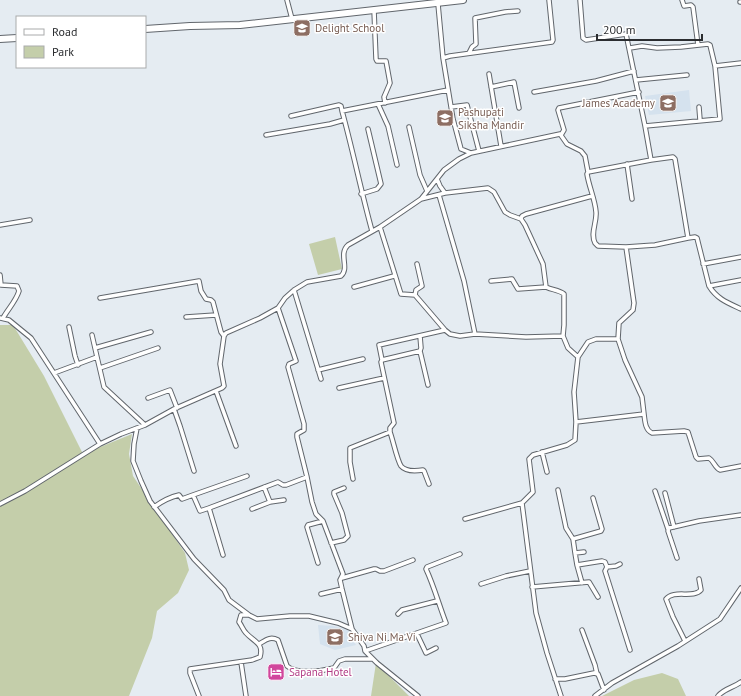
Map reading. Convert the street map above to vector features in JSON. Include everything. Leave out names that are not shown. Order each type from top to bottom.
[{"type":"main road","points":[[146,29],[240,25],[463,0]]},
{"type":"main road","points":[[0,39],[16,38]]},
{"type":"street","points":[[287,0],[292,19]]},
{"type":"street","points":[[443,58],[552,42],[549,0]]},
{"type":"street","points":[[580,0],[583,38],[586,40],[626,34],[639,92],[651,160]]},
{"type":"street","points":[[682,0],[684,6],[691,5],[693,7],[698,45]]},
{"type":"street","points":[[438,4],[443,58],[448,90],[453,119],[461,149],[459,159]]},
{"type":"street","points":[[374,10],[376,59],[377,61],[386,61],[390,83],[384,97],[385,103]]},
{"type":"street","points":[[469,53],[472,47],[476,44],[475,18],[518,11]]},
{"type":"street","points":[[630,48],[642,46],[657,48],[708,44],[710,45],[715,66],[720,119],[645,126]]},
{"type":"street","points":[[715,66],[741,63]]},
{"type":"street","points":[[534,92],[596,81],[634,72]]},
{"type":"street","points":[[489,74],[501,146]]},
{"type":"street","points":[[636,80],[687,75]]},
{"type":"street","points":[[492,87],[514,82],[519,108]]},
{"type":"street","points":[[342,111],[448,90]]},
{"type":"street","points":[[639,92],[559,108],[558,110],[564,130],[562,135],[567,144],[581,151],[584,156],[588,172],[589,189],[596,211],[596,222],[592,232],[595,243],[598,246],[626,247],[656,245],[695,237],[697,238],[709,286],[722,300],[741,309]]},
{"type":"street","points":[[291,116],[339,104],[341,106],[361,194],[372,231]]},
{"type":"street","points":[[378,104],[388,126],[398,165]]},
{"type":"street","points":[[451,107],[467,105],[479,151]]},
{"type":"street","points":[[698,107],[700,120]]},
{"type":"street","points":[[266,136],[344,120]]},
{"type":"street","points":[[409,127],[420,176],[427,191]]},
{"type":"street","points":[[361,194],[378,190],[381,184],[368,128]]},
{"type":"street","points":[[0,504],[25,491],[100,444],[145,425],[175,409],[216,392],[224,386],[220,364],[224,336],[226,333],[260,318],[278,308],[285,298],[307,282],[341,276],[344,274],[345,248],[380,227],[421,199],[444,170],[459,159],[479,151],[553,135],[562,135]]},
{"type":"street","points":[[461,149],[471,153]]},
{"type":"street","points":[[588,172],[673,157],[675,159],[688,238]]},
{"type":"street","points":[[627,164],[632,199]]},
{"type":"street","points":[[437,179],[445,193]]},
{"type":"street","points":[[421,199],[445,193],[488,188],[494,192],[505,212],[521,219],[543,264],[546,287]]},
{"type":"street","points":[[439,195],[464,281],[476,334]]},
{"type":"street","points":[[521,219],[522,216],[526,214],[592,196]]},
{"type":"street","points":[[0,225],[30,220]]},
{"type":"street","points":[[380,227],[394,276],[401,294],[415,295],[450,334],[460,336],[476,334],[526,337],[563,336]]},
{"type":"street","points":[[626,247],[634,303],[633,310],[619,323],[618,339],[625,360],[642,397],[646,428],[652,433],[688,432],[698,459],[709,458],[720,470],[741,466]]},
{"type":"street","points":[[703,264],[741,258]]},
{"type":"street","points":[[415,295],[416,290],[422,286],[417,264]]},
{"type":"street","points":[[0,275],[0,284],[17,286],[19,291],[16,299],[1,318],[9,320],[31,338],[100,444]]},
{"type":"street","points":[[354,287],[394,276]]},
{"type":"street","points":[[491,281],[512,279],[518,289],[546,287],[552,290],[560,291],[564,294],[563,336],[568,348],[578,357]]},
{"type":"street","points":[[709,286],[741,280]]},
{"type":"street","points":[[100,298],[199,281],[201,291],[206,299],[213,302],[221,332],[224,336]]},
{"type":"street","points":[[294,290],[321,379]]},
{"type":"street","points":[[278,308],[296,361],[288,364],[288,367],[304,424],[304,430],[297,434],[297,437],[316,514],[323,521],[343,574],[340,580],[352,629],[364,646],[365,651],[418,696]]},
{"type":"street","points":[[186,318],[216,315]]},
{"type":"street","points":[[69,327],[78,364]]},
{"type":"street","points":[[429,484],[423,470],[414,471],[405,469],[402,466],[390,432],[390,428],[394,423],[384,378],[379,345],[445,330]]},
{"type":"street","points":[[95,348],[151,332]]},
{"type":"street","points":[[92,335],[104,387],[145,425]]},
{"type":"street","points":[[420,336],[420,351],[428,385]]},
{"type":"street","points":[[465,519],[522,503],[533,492],[529,459],[533,455],[567,445],[575,440],[576,422],[574,392],[578,357],[588,342],[596,339],[618,339]]},
{"type":"street","points":[[100,368],[158,348]]},
{"type":"street","points":[[382,360],[420,351]]},
{"type":"street","points":[[54,373],[97,357]]},
{"type":"street","points":[[318,370],[364,359]]},
{"type":"street","points":[[339,388],[384,378]]},
{"type":"street","points":[[148,398],[170,390],[194,471]]},
{"type":"street","points":[[216,392],[236,446]]},
{"type":"street","points":[[576,422],[644,414]]},
{"type":"street","points":[[137,428],[133,461],[140,481],[150,501],[194,559],[224,590],[229,600],[257,619],[309,616],[338,623],[352,629]]},
{"type":"street","points":[[353,479],[350,462],[350,448],[390,432]]},
{"type":"street","points":[[542,452],[547,472]]},
{"type":"street","points":[[154,507],[176,496],[179,495],[182,499],[247,476]]},
{"type":"street","points":[[193,495],[200,511],[264,487],[280,482],[283,485],[286,485],[308,477]]},
{"type":"street","points":[[264,487],[270,502]]},
{"type":"street","points":[[331,543],[344,540],[348,536],[342,513],[334,494],[334,492],[344,488]]},
{"type":"street","points":[[558,490],[566,528],[573,539],[577,565],[582,583]]},
{"type":"street","points":[[655,491],[677,558]]},
{"type":"street","points":[[665,493],[674,527]]},
{"type":"street","points":[[573,539],[599,533],[602,529],[593,498]]},
{"type":"street","points":[[252,509],[270,502],[284,500]]},
{"type":"street","points":[[522,503],[536,612],[561,696]]},
{"type":"street","points":[[209,508],[223,555]]},
{"type":"street","points":[[668,530],[674,527],[699,521],[741,515]]},
{"type":"street","points":[[318,563],[307,527],[308,525],[323,521]]},
{"type":"street","points":[[575,553],[584,552]]},
{"type":"street","points":[[365,651],[446,623],[437,601],[433,582],[426,569],[427,567],[460,554]]},
{"type":"street","points":[[342,578],[374,569],[380,572],[384,571],[413,560]]},
{"type":"street","points":[[577,565],[604,561],[607,567],[605,571],[630,650]]},
{"type":"street","points":[[607,567],[620,564]]},
{"type":"street","points":[[481,584],[506,576],[530,571]]},
{"type":"street","points":[[685,641],[666,599],[670,595],[695,594],[700,592],[699,578]]},
{"type":"street","points":[[532,587],[589,582],[598,597]]},
{"type":"street","points":[[595,696],[612,683],[662,655],[720,619],[741,588]]},
{"type":"street","points":[[321,594],[342,589]]},
{"type":"street","points":[[398,614],[402,610],[437,601]]},
{"type":"street","points":[[199,696],[190,673],[190,669],[241,662],[260,657],[261,653],[259,644],[246,633],[240,622],[241,615],[249,615]]},
{"type":"street","points":[[582,630],[604,690]]},
{"type":"street","points":[[417,634],[426,653],[436,648]]},
{"type":"street","points":[[259,644],[269,638],[278,640],[287,666],[298,671],[327,670],[334,668],[339,661],[345,659],[373,659]]},
{"type":"street","points":[[241,662],[246,696]]},
{"type":"street","points":[[555,679],[565,679],[585,674],[597,674]]},
{"type":"street","points":[[718,696],[724,690],[741,682]]},
{"type":"shaded area","name":"James Academy","points":[[689,90],[691,111],[649,115],[645,96]]},
{"type":"shaded area","name":"Shiva Ni Ma Vi","points":[[318,625],[333,626],[348,630],[356,645],[335,650],[320,644]]},
{"type":"green space","points":[[335,237],[342,269],[318,275],[309,244]]},
{"type":"green space","points":[[0,325],[13,325],[44,376],[83,454],[132,434],[129,454],[133,476],[185,553],[189,570],[178,593],[157,611],[152,638],[129,696],[0,696]]},
{"type":"green space","points":[[376,663],[409,696],[371,696]]},
{"type":"green space","points":[[662,673],[678,679],[686,696],[602,696],[634,680]]},
{"type":"place","name":"Delight School","points":[[302,28]]},
{"type":"place","name":"James Academy","points":[[668,103]]},
{"type":"place","name":"Pashupati Siksha Mandir","points":[[445,118]]},
{"type":"place","name":"Shiva Ni Ma Vi","points":[[335,637]]},
{"type":"place","name":"Sapana Hotel","points":[[276,672]]}]
